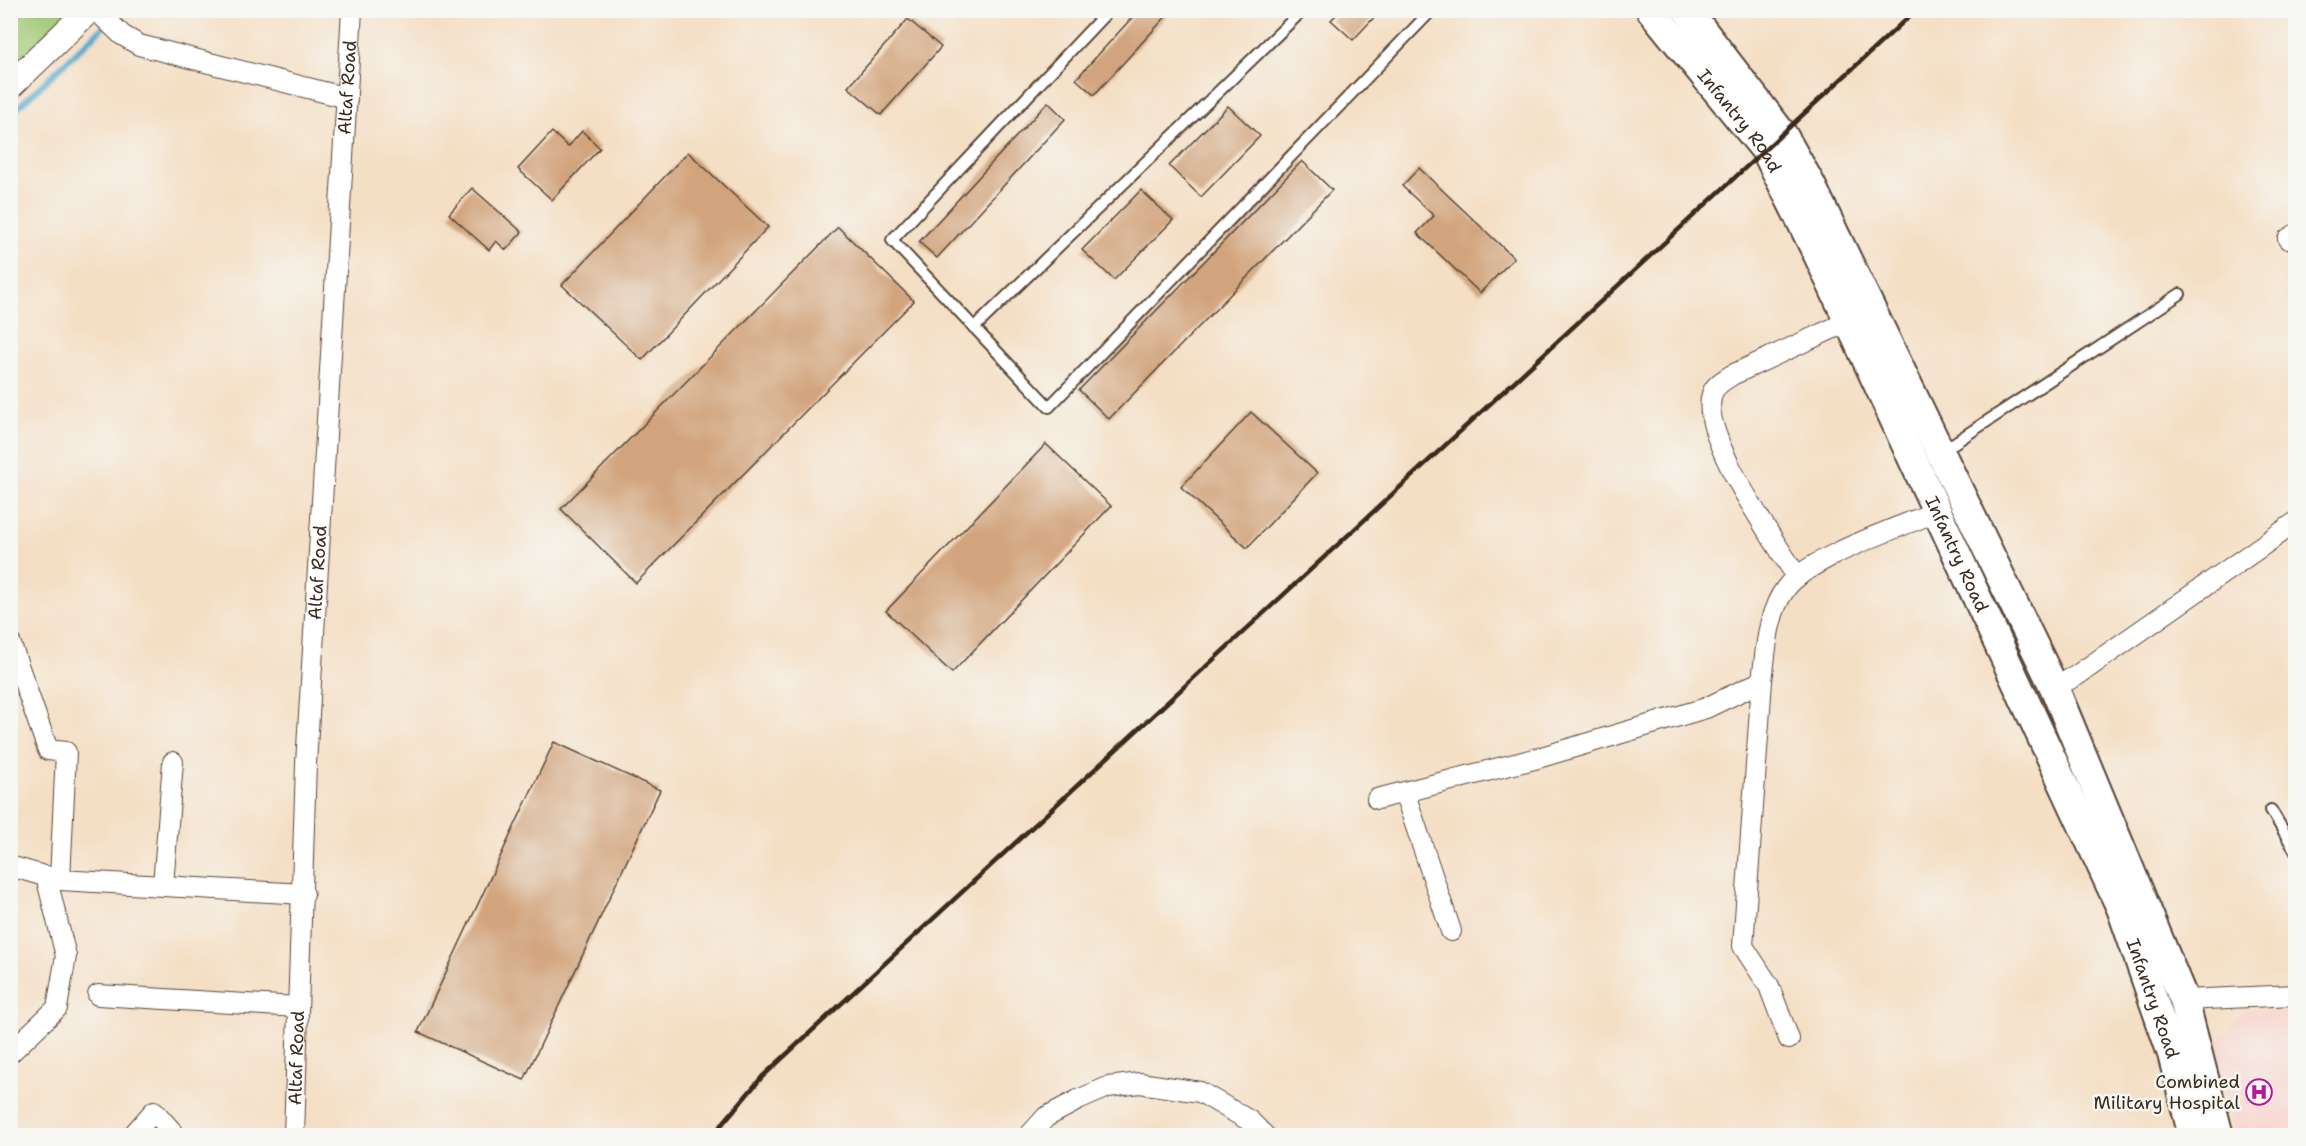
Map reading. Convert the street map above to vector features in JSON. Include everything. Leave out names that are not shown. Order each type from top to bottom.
[{"type":"main road","name":"Infantry Road","points":[[1651,10],[1773,161],[1849,321],[2054,687],[2184,1000],[2219,1136]]},
{"type":"main road","name":"Infantry Road","points":[[1687,10],[1728,60],[1791,146],[1928,459],[1938,511],[2121,908],[2172,1054],[2193,1136]]},
{"type":"street","points":[[10,86],[89,10]]},
{"type":"street","points":[[96,10],[122,35],[139,45],[347,98]]},
{"type":"street","name":"Altaf Road","points":[[294,1136],[304,894],[306,764],[352,10]]},
{"type":"street","points":[[1797,577],[1726,459],[1714,424],[1711,394],[1717,385],[1732,375],[1849,321]]},
{"type":"street","points":[[1790,1040],[1769,986],[1743,946],[1762,681],[1775,607],[1786,588],[1797,577],[1828,558],[1938,511]]},
{"type":"street","points":[[2054,687],[2076,676],[2295,522]]},
{"type":"street","points":[[10,642],[48,750],[66,752],[53,878],[66,956],[57,1008],[10,1053]]},
{"type":"street","points":[[1377,799],[1404,794],[1706,708],[1762,681]]},
{"type":"street","points":[[163,885],[173,762]]},
{"type":"street","points":[[1404,794],[1451,932]]},
{"type":"street","points":[[10,867],[53,878],[304,894]]},
{"type":"street","points":[[98,995],[298,1008]]},
{"type":"street","points":[[2184,1000],[2295,995]]},
{"type":"street","points":[[1029,1136],[1046,1117],[1078,1100],[1108,1087],[1140,1083],[1200,1092],[1250,1121],[1265,1136]]},
{"type":"street","points":[[132,1136],[154,1111],[176,1136]]},
{"type":"lane","points":[[1109,10],[892,240],[1049,407],[1432,10]]},
{"type":"lane","points":[[974,328],[1303,10]]},
{"type":"lane","points":[[1928,459],[2180,294]]},
{"type":"lane","points":[[2271,810],[2295,852]]},
{"type":"shaded area","name":"Combined Military Hospital","points":[[2244,1010],[2295,1011],[2295,1135],[2234,1135],[2212,1048]]},
{"type":"green space","points":[[11,11],[85,11],[11,90]]},
{"type":"building","points":[[1139,10],[1172,10],[1094,95],[1076,79]]},
{"type":"building","points":[[1341,10],[1381,10],[1353,40],[1331,20]]},
{"type":"building","points":[[908,19],[941,47],[881,115],[848,87]]},
{"type":"building","points":[[1048,102],[1065,119],[937,258],[919,242]]},
{"type":"building","points":[[1228,106],[1260,136],[1201,197],[1169,166]]},
{"type":"building","points":[[582,131],[600,148],[552,200],[518,169],[552,132],[568,147]]},
{"type":"building","points":[[688,152],[768,227],[642,360],[562,285]]},
{"type":"building","points":[[1302,161],[1332,190],[1109,419],[1079,390]]},
{"type":"building","points":[[1419,168],[1514,258],[1480,293],[1417,233],[1434,216],[1402,186]]},
{"type":"building","points":[[472,188],[522,232],[506,250],[496,241],[489,250],[449,214]]},
{"type":"building","points":[[1141,190],[1173,220],[1114,280],[1082,250]]},
{"type":"building","points":[[838,227],[914,301],[636,583],[561,509]]},
{"type":"building","points":[[1251,412],[1317,473],[1247,548],[1181,487]]},
{"type":"building","points":[[1046,444],[1111,506],[952,673],[886,611]]},
{"type":"building","points":[[554,742],[660,790],[524,1080],[418,1032]]},
{"type":"waterway","points":[[10,115],[121,10]]},
{"type":"railway","points":[[712,1136],[762,1077],[1916,10]]},
{"type":"place","name":"Combined Military Hospital","points":[[2259,1092]]}]
